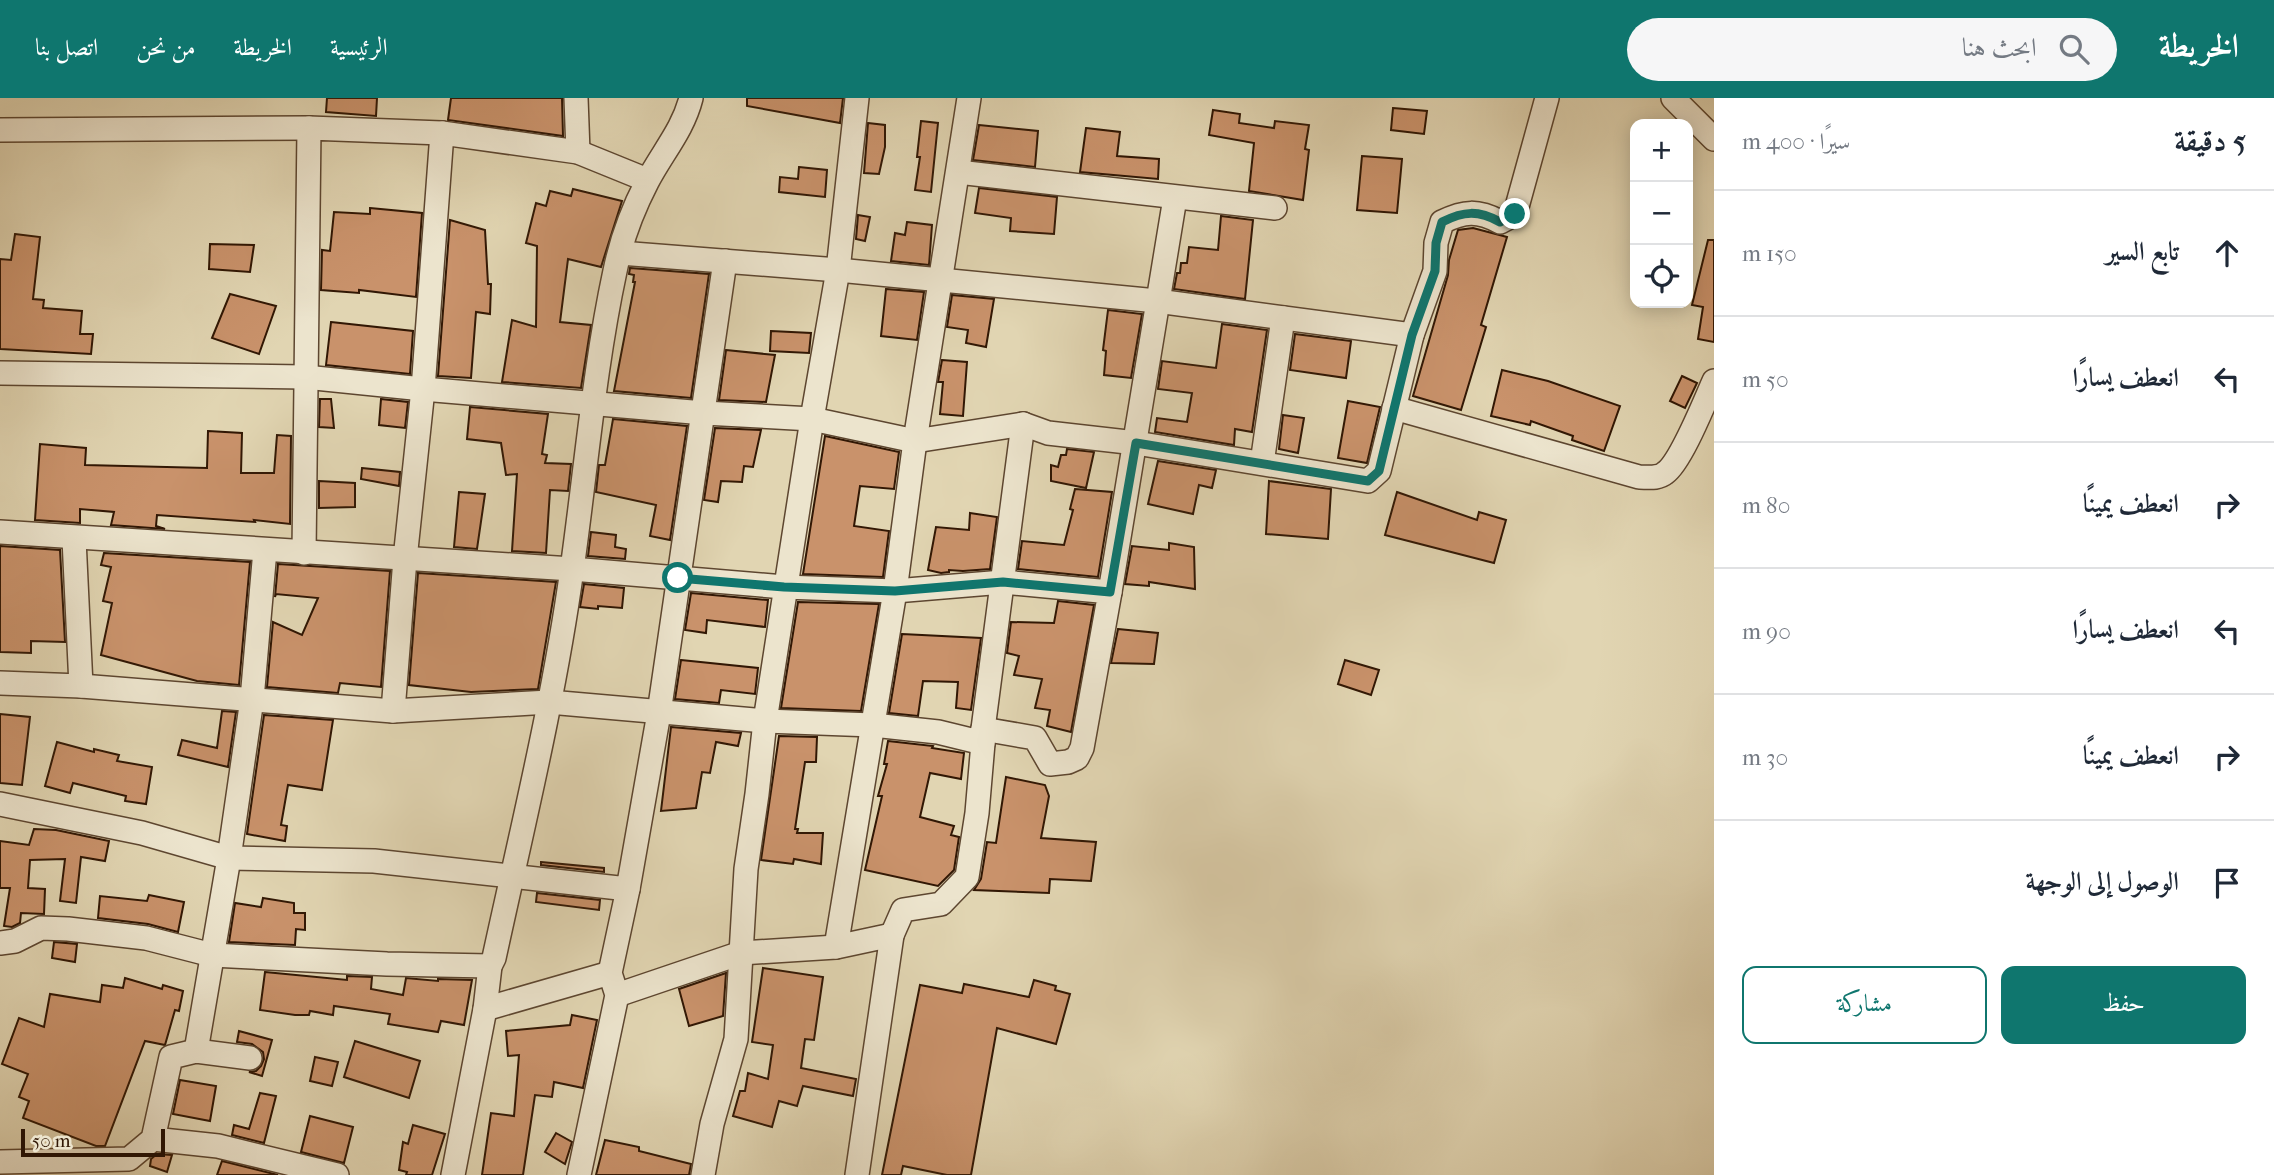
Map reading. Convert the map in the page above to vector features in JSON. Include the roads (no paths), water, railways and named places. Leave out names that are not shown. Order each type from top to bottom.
[{"type":"street","points":[[576,98],[578,152]]},
{"type":"street","points":[[453,1175],[485,1009],[490,966],[494,958],[549,702],[572,569],[593,403],[620,253],[634,210],[648,180],[679,131],[691,98]]},
{"type":"street","points":[[703,1175],[712,1124],[736,1040],[746,869],[765,721],[811,419],[838,270],[858,98]]},
{"type":"street","points":[[836,947],[895,591],[915,441],[969,98]]},
{"type":"street","points":[[0,373],[305,377],[704,413],[811,419],[915,441],[1023,425],[1048,433],[1136,443],[1368,481],[1379,471],[1412,335],[1435,271],[1436,243],[1442,222],[1460,213],[1486,214],[1500,222],[1515,214],[1548,98]]},
{"type":"street","points":[[1673,98],[1714,139]]},
{"type":"street","points":[[0,131],[309,128],[442,133],[578,152],[648,180]]},
{"type":"street","points":[[304,553],[309,128]]},
{"type":"street","points":[[393,711],[442,133]]},
{"type":"street","points":[[958,172],[1275,208]]},
{"type":"street","points":[[0,683],[393,711],[549,702],[765,721],[873,725],[983,736],[1035,738],[1050,764],[1068,762],[1077,758],[1086,729],[1175,198]]},
{"type":"street","points":[[620,253],[838,270],[1157,302],[1412,335]]},
{"type":"street","points":[[579,1175],[659,713],[725,261]]},
{"type":"street","points":[[1262,463],[1283,318]]},
{"type":"street","points":[[1394,408],[1639,477],[1654,478],[1668,472],[1714,382]]},
{"type":"street","points":[[857,1175],[892,935],[903,910],[941,904],[967,877],[1023,425]]},
{"type":"street","points":[[0,533],[572,569],[784,587],[895,591],[1003,582],[1110,592]]},
{"type":"street","points":[[74,539],[81,687]]},
{"type":"street","points":[[196,1051],[229,858],[252,699],[265,550]]},
{"type":"street","points":[[0,804],[142,833],[229,858],[374,861],[628,889]]},
{"type":"street","points":[[0,943],[15,941],[41,928],[68,929],[146,938],[212,955],[490,966]]},
{"type":"street","points":[[485,1009],[613,984],[741,953],[836,947],[892,935]]},
{"type":"street","points":[[0,1162],[111,1168],[153,1139],[169,1060],[174,1055],[196,1051],[250,1058]]},
{"type":"street","points":[[153,1139],[218,1146],[337,1175]]}]
